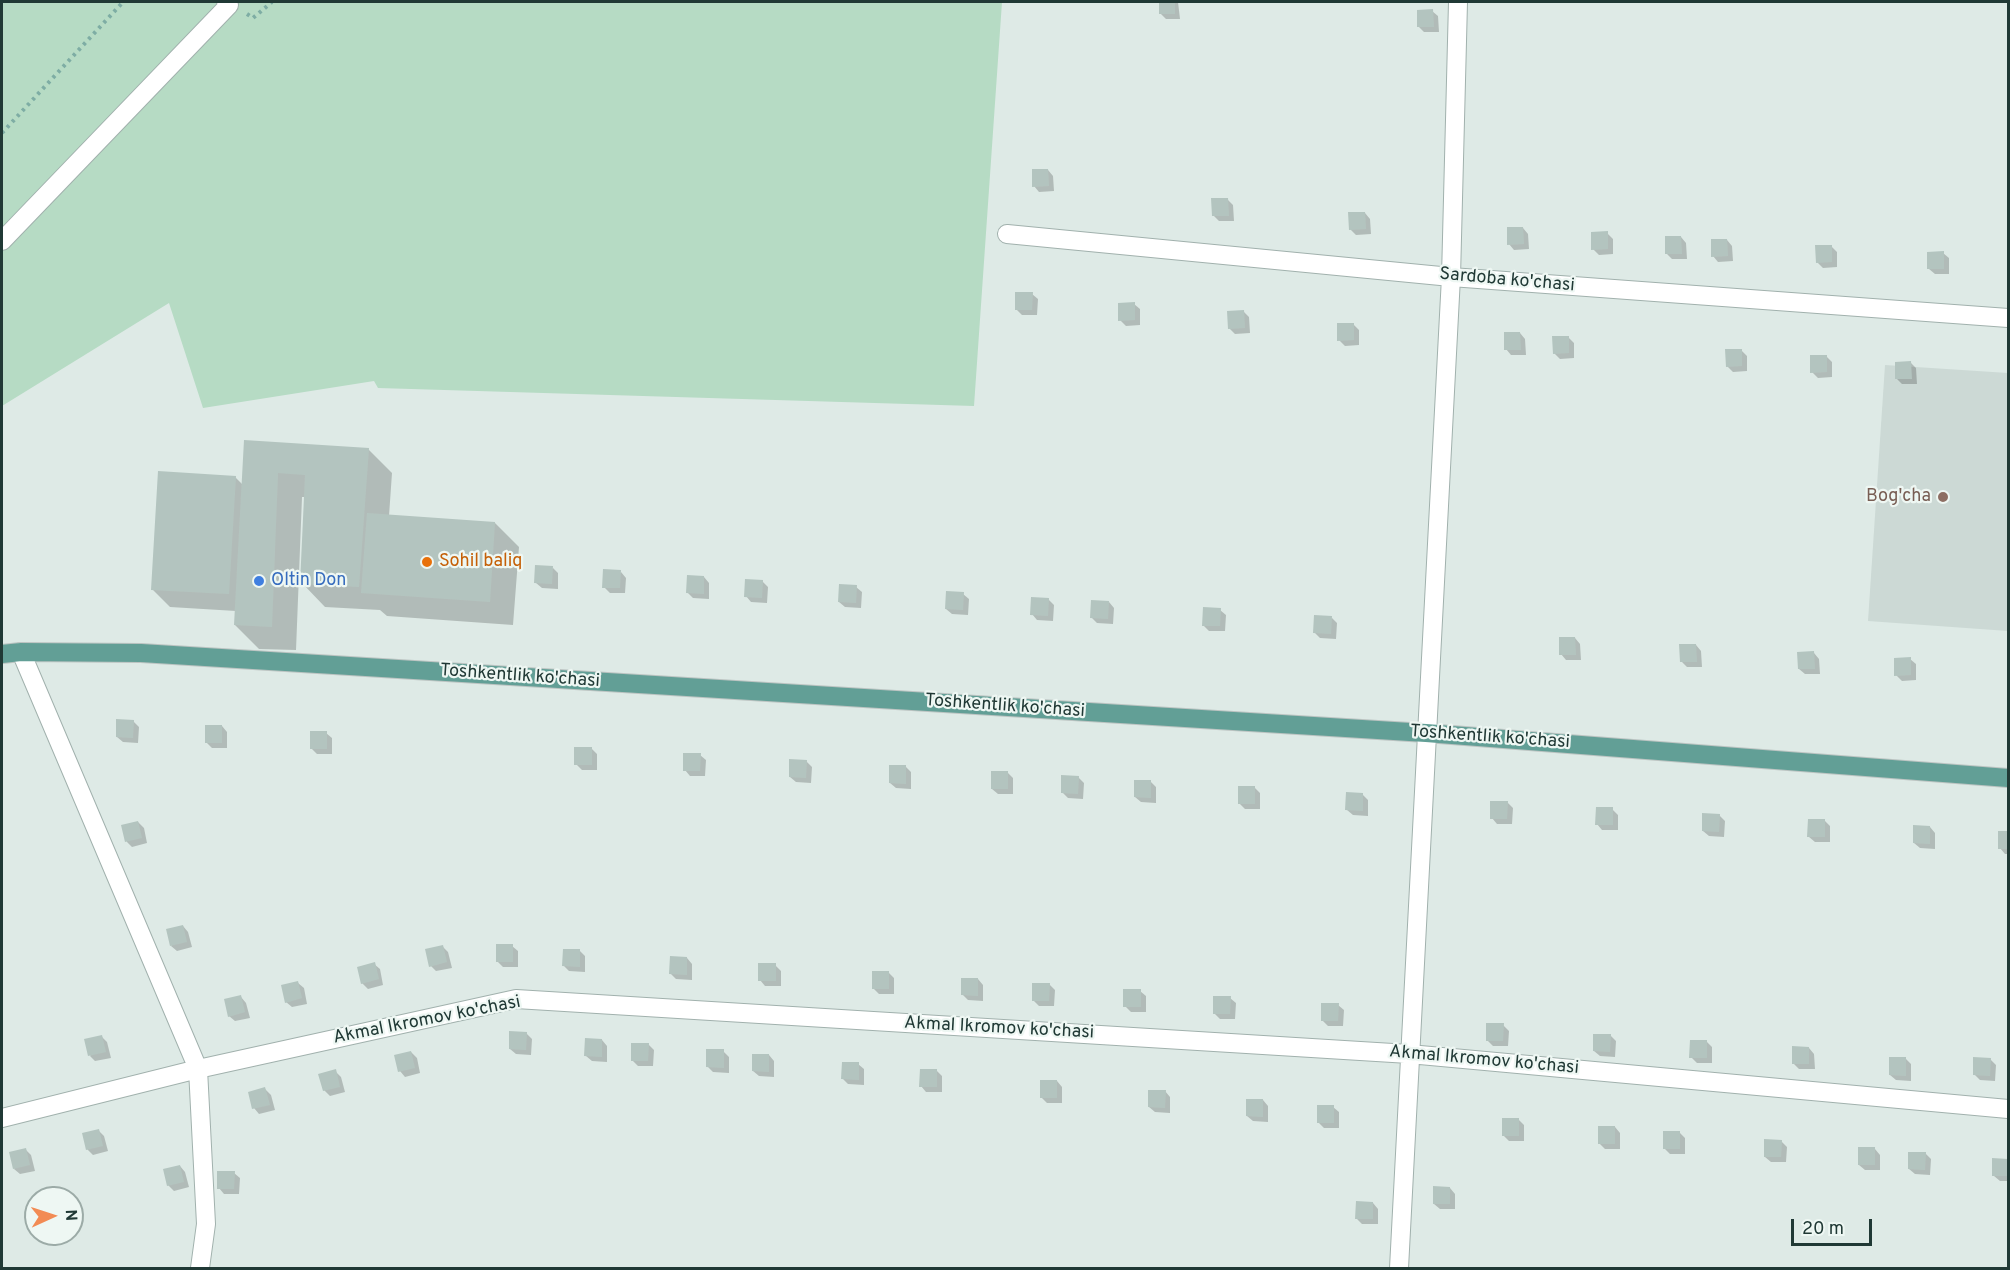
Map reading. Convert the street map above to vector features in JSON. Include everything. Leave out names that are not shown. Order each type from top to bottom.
[{"type":"main road","name":"Toshkentlik ko'chasi","points":[[2,654],[21,652],[141,653],[1426,733],[2008,778]]},
{"type":"street","points":[[2,241],[229,5],[226,2]]},
{"type":"street","points":[[1399,1269],[1451,277],[1458,2]]},
{"type":"street","name":"Sardoba ko'chasi","points":[[1007,234],[1451,277],[2008,318]]},
{"type":"street","points":[[21,652],[198,1069],[206,1224],[200,1269]]},
{"type":"street","name":"Akmal Ikromov ko'chasi","points":[[2,1118],[198,1069],[516,999],[1409,1054],[2008,1109]]},
{"type":"path","points":[[2,133],[123,2]]},
{"type":"shaded area","name":"Bog'cha","points":[[1885,365],[2008,373],[2008,631],[1868,621]]},
{"type":"green space","points":[[2,2],[1002,2],[974,406],[378,388],[374,381],[203,408],[169,303],[2,406]]},
{"type":"building","points":[[1159,2],[1175,2],[1175,14],[1159,14]]},
{"type":"building","points":[[1433,9],[1434,27],[1417,27],[1417,10]]},
{"type":"building","points":[[1032,169],[1048,169],[1049,186],[1032,187]]},
{"type":"building","points":[[1211,198],[1228,198],[1229,216],[1212,216]]},
{"type":"building","points":[[1348,212],[1365,212],[1366,229],[1349,230]]},
{"type":"building","points":[[1507,227],[1523,227],[1524,244],[1507,245]]},
{"type":"building","points":[[1608,231],[1608,249],[1591,250],[1591,232]]},
{"type":"building","points":[[1665,236],[1681,236],[1682,254],[1665,254]]},
{"type":"building","points":[[1711,239],[1727,239],[1728,256],[1711,257]]},
{"type":"building","points":[[1815,245],[1832,245],[1832,262],[1816,263]]},
{"type":"building","points":[[1944,251],[1944,269],[1927,269],[1927,252]]},
{"type":"building","points":[[1015,292],[1033,292],[1032,310],[1015,310]]},
{"type":"building","points":[[1135,302],[1135,320],[1118,321],[1118,303]]},
{"type":"building","points":[[1244,310],[1245,328],[1228,329],[1227,311]]},
{"type":"building","points":[[1337,323],[1354,323],[1354,340],[1337,341]]},
{"type":"building","points":[[1504,332],[1520,332],[1521,350],[1504,350]]},
{"type":"building","points":[[1552,336],[1569,336],[1569,353],[1553,354]]},
{"type":"building","points":[[1725,349],[1742,349],[1742,366],[1726,367]]},
{"type":"building","points":[[1810,355],[1827,355],[1827,372],[1810,373]]},
{"type":"building","points":[[1911,361],[1912,379],[1895,379],[1895,362]]},
{"type":"building","points":[[244,440],[369,448],[359,587],[300,584],[305,475],[278,473],[272,627],[234,625]]},
{"type":"building","points":[[158,471],[236,476],[229,594],[151,590]]},
{"type":"building","points":[[367,513],[495,522],[490,602],[361,593]]},
{"type":"building","points":[[535,565],[553,566],[552,584],[534,583]]},
{"type":"building","points":[[603,569],[621,570],[620,588],[602,588]]},
{"type":"building","points":[[687,575],[704,576],[704,594],[686,593]]},
{"type":"building","points":[[745,579],[763,580],[762,598],[744,597]]},
{"type":"building","points":[[839,584],[857,585],[856,603],[838,602]]},
{"type":"building","points":[[946,591],[964,592],[963,610],[945,609]]},
{"type":"building","points":[[1031,597],[1049,598],[1048,616],[1030,615]]},
{"type":"building","points":[[1091,600],[1109,601],[1108,619],[1090,618]]},
{"type":"building","points":[[1203,607],[1221,608],[1220,626],[1202,626]]},
{"type":"building","points":[[1314,615],[1332,616],[1331,634],[1313,633]]},
{"type":"building","points":[[1559,637],[1575,637],[1576,655],[1559,655]]},
{"type":"building","points":[[1679,644],[1696,644],[1697,662],[1680,662]]},
{"type":"building","points":[[1814,651],[1815,669],[1798,669],[1797,652]]},
{"type":"building","points":[[1911,657],[1911,675],[1894,676],[1894,658]]},
{"type":"building","points":[[116,719],[134,720],[133,738],[116,737]]},
{"type":"building","points":[[205,725],[222,725],[222,743],[205,743]]},
{"type":"building","points":[[310,731],[327,731],[327,749],[310,749]]},
{"type":"building","points":[[574,747],[592,747],[592,765],[574,765]]},
{"type":"building","points":[[683,753],[701,753],[700,771],[683,771]]},
{"type":"building","points":[[789,759],[807,760],[806,778],[789,777]]},
{"type":"building","points":[[889,765],[906,765],[906,784],[889,783]]},
{"type":"building","points":[[991,771],[1008,771],[1008,789],[991,789]]},
{"type":"building","points":[[1061,775],[1079,776],[1078,794],[1061,793]]},
{"type":"building","points":[[1134,780],[1151,780],[1151,798],[1134,797]]},
{"type":"building","points":[[1238,786],[1255,786],[1255,804],[1238,804]]},
{"type":"building","points":[[1346,792],[1363,793],[1363,811],[1345,810]]},
{"type":"building","points":[[1490,801],[1508,801],[1507,819],[1490,819]]},
{"type":"building","points":[[1596,807],[1613,807],[1613,825],[1595,825]]},
{"type":"building","points":[[1702,813],[1720,814],[1719,832],[1702,831]]},
{"type":"building","points":[[1808,819],[1825,819],[1825,837],[1807,837]]},
{"type":"building","points":[[138,821],[142,838],[125,842],[121,825]]},
{"type":"building","points":[[1913,825],[1930,826],[1930,844],[1913,843]]},
{"type":"building","points":[[1998,831],[2008,831],[2008,849],[1998,849]]},
{"type":"building","points":[[183,925],[187,942],[170,946],[166,929]]},
{"type":"building","points":[[496,944],[513,944],[513,962],[496,962]]},
{"type":"building","points":[[443,945],[447,962],[429,967],[425,949]]},
{"type":"building","points":[[563,949],[580,949],[580,967],[562,966]]},
{"type":"building","points":[[670,956],[687,957],[687,975],[669,974]]},
{"type":"building","points":[[375,962],[379,979],[361,984],[357,967]]},
{"type":"building","points":[[758,963],[776,963],[776,981],[758,981]]},
{"type":"building","points":[[872,971],[889,971],[889,989],[872,989]]},
{"type":"building","points":[[961,978],[978,978],[978,996],[961,995]]},
{"type":"building","points":[[298,981],[302,998],[285,1003],[281,985]]},
{"type":"building","points":[[1032,983],[1050,983],[1049,1001],[1032,1001]]},
{"type":"building","points":[[1123,989],[1141,989],[1141,1007],[1123,1007]]},
{"type":"building","points":[[241,995],[245,1012],[228,1017],[224,999]]},
{"type":"building","points":[[1213,996],[1231,996],[1230,1014],[1213,1014]]},
{"type":"building","points":[[1321,1003],[1339,1003],[1338,1021],[1321,1021]]},
{"type":"building","points":[[1486,1023],[1504,1023],[1503,1041],[1486,1041]]},
{"type":"building","points":[[509,1031],[527,1032],[526,1050],[509,1049]]},
{"type":"building","points":[[1593,1034],[1611,1034],[1610,1052],[1593,1051]]},
{"type":"building","points":[[102,1035],[106,1052],[88,1056],[84,1039]]},
{"type":"building","points":[[585,1038],[602,1039],[602,1057],[584,1056]]},
{"type":"building","points":[[1690,1040],[1707,1040],[1707,1058],[1689,1058]]},
{"type":"building","points":[[631,1043],[649,1043],[648,1061],[631,1061]]},
{"type":"building","points":[[1792,1046],[1809,1047],[1809,1064],[1792,1064]]},
{"type":"building","points":[[706,1049],[724,1049],[724,1068],[706,1067]]},
{"type":"building","points":[[411,1051],[415,1068],[398,1072],[394,1055]]},
{"type":"building","points":[[752,1054],[769,1054],[769,1072],[752,1071]]},
{"type":"building","points":[[1889,1057],[1906,1057],[1906,1076],[1889,1075]]},
{"type":"building","points":[[1973,1057],[1991,1058],[1990,1076],[1973,1075]]},
{"type":"building","points":[[842,1062],[859,1062],[859,1080],[841,1079]]},
{"type":"building","points":[[336,1069],[340,1087],[323,1091],[318,1074]]},
{"type":"building","points":[[920,1069],[937,1069],[937,1087],[919,1087]]},
{"type":"building","points":[[1040,1080],[1057,1080],[1057,1098],[1040,1098]]},
{"type":"building","points":[[265,1087],[270,1105],[252,1109],[248,1092]]},
{"type":"building","points":[[1148,1090],[1166,1090],[1165,1108],[1148,1107]]},
{"type":"building","points":[[1246,1099],[1263,1099],[1263,1117],[1246,1116]]},
{"type":"building","points":[[1317,1105],[1334,1105],[1334,1123],[1317,1123]]},
{"type":"building","points":[[1502,1118],[1519,1118],[1519,1136],[1502,1136]]},
{"type":"building","points":[[1598,1126],[1615,1126],[1615,1144],[1598,1144]]},
{"type":"building","points":[[99,1129],[103,1146],[86,1150],[82,1133]]},
{"type":"building","points":[[1663,1131],[1680,1131],[1680,1149],[1663,1149]]},
{"type":"building","points":[[1764,1139],[1782,1140],[1781,1157],[1764,1157]]},
{"type":"building","points":[[1858,1147],[1875,1147],[1875,1165],[1858,1165]]},
{"type":"building","points":[[26,1148],[30,1165],[13,1169],[9,1152]]},
{"type":"building","points":[[1908,1152],[1926,1152],[1925,1170],[1908,1169]]},
{"type":"building","points":[[1992,1158],[2008,1159],[2008,1176],[1992,1176]]},
{"type":"building","points":[[180,1165],[184,1182],[167,1186],[163,1169]]},
{"type":"building","points":[[217,1171],[235,1171],[234,1189],[217,1189]]},
{"type":"building","points":[[1433,1186],[1450,1187],[1450,1204],[1433,1204]]},
{"type":"building","points":[[1356,1201],[1373,1202],[1373,1219],[1355,1219]]},
{"type":"place","name":"Bog'cha","points":[[1943,497]]},
{"type":"place","name":"Sohil baliq","points":[[427,562]]},
{"type":"place","name":"Oltin Don","points":[[259,581]]}]
